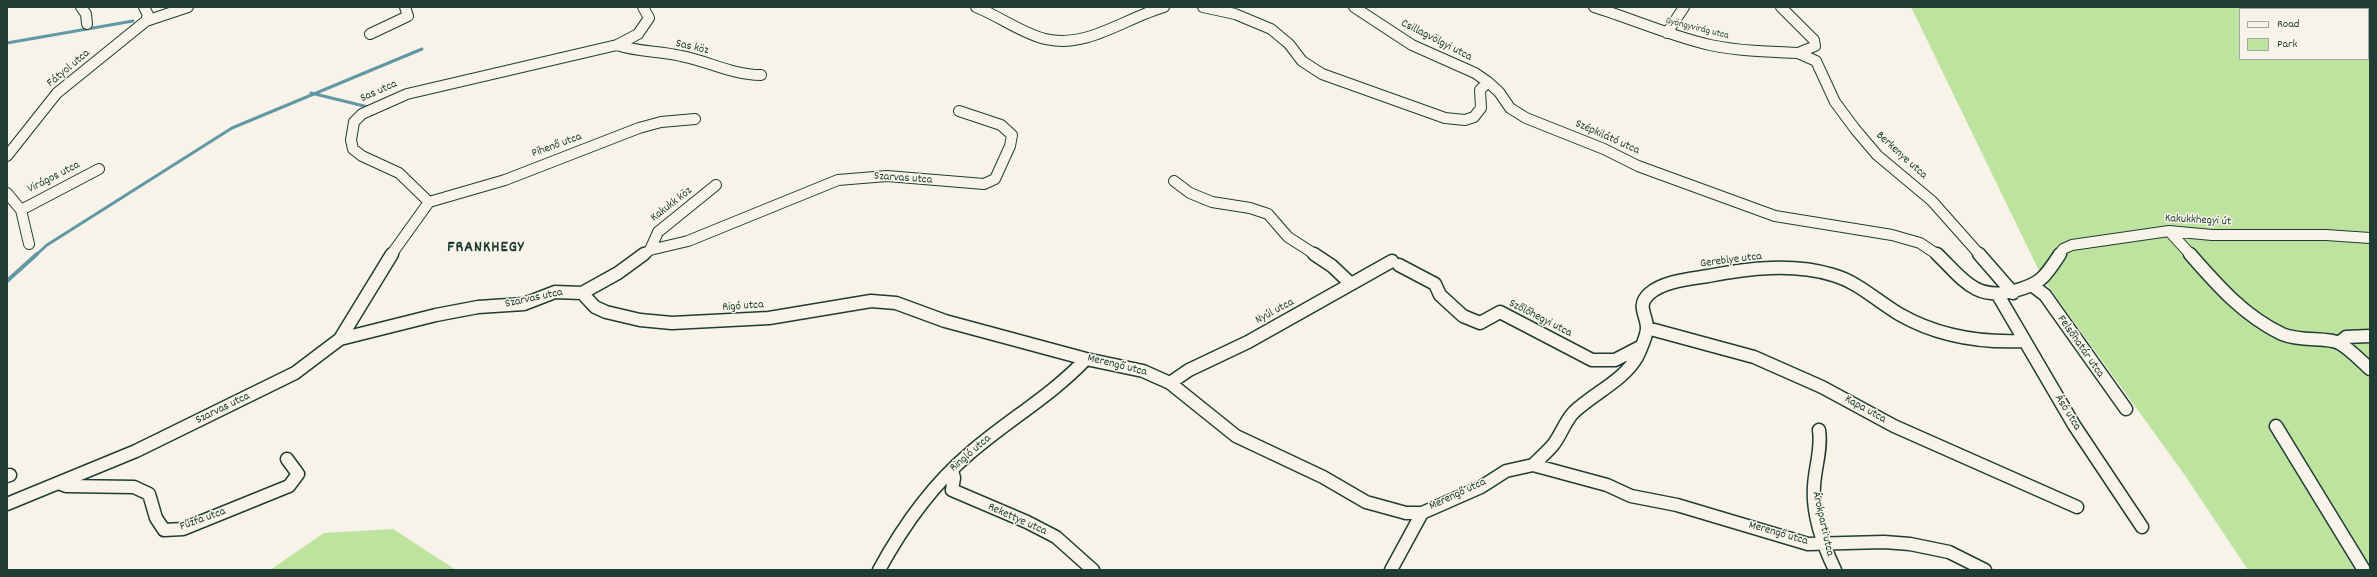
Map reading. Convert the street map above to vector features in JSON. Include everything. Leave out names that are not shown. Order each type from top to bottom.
[{"type":"street","points":[[81,7],[86,14],[87,24]]},
{"type":"street","points":[[144,7],[148,15],[146,21]]},
{"type":"street","points":[[146,21],[188,7]]},
{"type":"street","name":"Sas utca","points":[[429,202],[399,173],[362,156],[353,148],[351,140],[354,122],[362,114],[407,94],[617,45],[638,34],[645,26],[649,18],[642,7]]},
{"type":"street","points":[[976,7],[1045,39],[1061,41],[1079,39],[1099,34],[1164,7]]},
{"type":"street","points":[[1203,7],[1235,14],[1264,26],[1280,35],[1302,61],[1322,74],[1445,118],[1466,120],[1477,115],[1480,110],[1480,90],[1488,82]]},
{"type":"street","name":"Csillagvölgyi utca","points":[[1354,7],[1412,45],[1475,73],[1488,82]]},
{"type":"street","name":"Gyöngyvirág utca","points":[[1594,7],[1667,34],[1700,43],[1756,52],[1798,53]]},
{"type":"street","points":[[1667,34],[1684,7]]},
{"type":"street","points":[[1781,7],[1816,43],[1814,47],[1798,53]]},
{"type":"street","points":[[370,34],[406,11]]},
{"type":"street","name":"Fátyol utca","points":[[7,156],[57,93],[146,21]]},
{"type":"street","name":"Sas köz","points":[[617,45],[641,52],[685,57],[731,72],[752,75],[762,74]]},
{"type":"street","name":"Berkenye utca","points":[[1798,53],[1816,62],[1835,102],[1877,155],[1932,201],[2013,293]]},
{"type":"street","name":"Szépkilátó utca","points":[[1488,82],[1517,113],[1604,149],[1638,166],[1775,216],[1892,236],[1920,243],[1931,249],[1968,284],[1985,294],[1998,296],[2013,293],[2033,286],[2043,279]]},
{"type":"street","name":"Szarvas utca","points":[[7,504],[136,451],[295,373],[340,339],[436,315],[478,307],[524,304],[554,292],[582,293],[618,273],[650,250],[688,241],[838,180],[887,176],[967,184],[984,184],[995,179],[1010,146],[1012,135],[1001,125],[959,111]]},
{"type":"street","name":"Pihenő utca","points":[[429,202],[505,180],[639,128],[661,122],[695,119]]},
{"type":"street","name":"Virágos utca","points":[[21,210],[99,170]]},
{"type":"street","points":[[1174,181],[1190,193],[1212,202],[1250,208],[1268,214],[1288,237],[1332,266],[1350,283]]},
{"type":"street","name":"Kakukk köz","points":[[650,250],[658,232],[700,200],[716,185]]},
{"type":"street","points":[[7,194],[21,210],[29,244]]},
{"type":"street","points":[[340,339],[398,244],[429,202]]},
{"type":"street","points":[[2169,231],[2237,305],[2260,321],[2283,334],[2300,339],[2338,343],[2370,369]]},
{"type":"street","name":"Kakukkhegyi út","points":[[2043,279],[2057,255],[2068,247],[2169,231],[2212,235],[2326,235],[2370,238]]},
{"type":"street","name":"Nyúl utca","points":[[1170,383],[1199,363],[1247,342],[1298,315],[1350,283],[1395,263]]},
{"type":"street","name":"Szőlőhegyi utca","points":[[1395,263],[1435,284],[1440,295],[1463,316],[1480,323],[1500,312],[1592,360],[1616,360],[1640,347]]},
{"type":"street","name":"Gereblye utca","points":[[1647,328],[1642,316],[1642,306],[1645,296],[1654,289],[1712,275],[1743,270],[1800,269],[1833,275],[1908,319],[1936,331],[1962,338],[2024,340]]},
{"type":"street","name":"Felsőhatár utca","points":[[2033,286],[2045,295],[2126,409]]},
{"type":"street","name":"Rigó utca","points":[[582,293],[595,307],[606,312],[640,320],[672,323],[769,318],[871,301],[896,303],[911,308]]},
{"type":"street","name":"Ásó utca","points":[[1998,296],[2074,425],[2142,527]]},
{"type":"street","name":"Merengő utca","points":[[911,308],[945,320],[1086,359],[1143,371],[1170,383],[1236,436],[1323,476],[1366,502],[1406,513],[1422,512],[1481,486],[1506,471],[1533,466],[1607,485],[1631,496],[1677,505],[1808,544],[1825,546],[1884,542],[1936,548],[1960,556],[1985,570]]},
{"type":"street","points":[[1533,466],[1553,445],[1574,412],[1594,398],[1607,385],[1625,371],[1637,357],[1647,328]]},
{"type":"street","name":"Kapa utca","points":[[1647,328],[1754,357],[1822,387],[1894,426],[2077,507]]},
{"type":"street","points":[[2338,343],[2346,337],[2370,336]]},
{"type":"street","name":"Ringló utca","points":[[879,570],[889,550],[919,506],[952,470],[986,440],[1033,407],[1071,376],[1086,359]]},
{"type":"street","points":[[2276,426],[2364,570]]},
{"type":"street","name":"Árokparti utca","points":[[1819,430],[1821,443],[1813,492],[1825,546],[1835,570]]},
{"type":"street","name":"Fűzfa utca","points":[[57,483],[66,486],[134,487],[144,490],[149,494],[156,518],[164,530],[183,530],[289,486],[298,474],[287,459]]},
{"type":"street","name":"Rekettye utca","points":[[952,470],[954,478],[952,490],[1027,522],[1056,537],[1093,570]]},
{"type":"street","points":[[1391,570],[1422,512]]},
{"type":"green space","points":[[1911,7],[2370,7],[2370,570],[2248,570],[2184,474],[2043,279]]},
{"type":"green space","points":[[393,529],[456,570],[270,570],[324,533]]},
{"type":"waterway","points":[[7,43],[133,21]]},
{"type":"waterway","points":[[314,94],[422,49]]},
{"type":"waterway","points":[[36,255],[47,245],[232,128],[314,94]]},
{"type":"waterway","points":[[314,94],[368,107]]},
{"type":"waterway","points":[[7,281],[37,254]]},
{"type":"district","name":"FRANKHEGY","points":[[486,249]]}]
